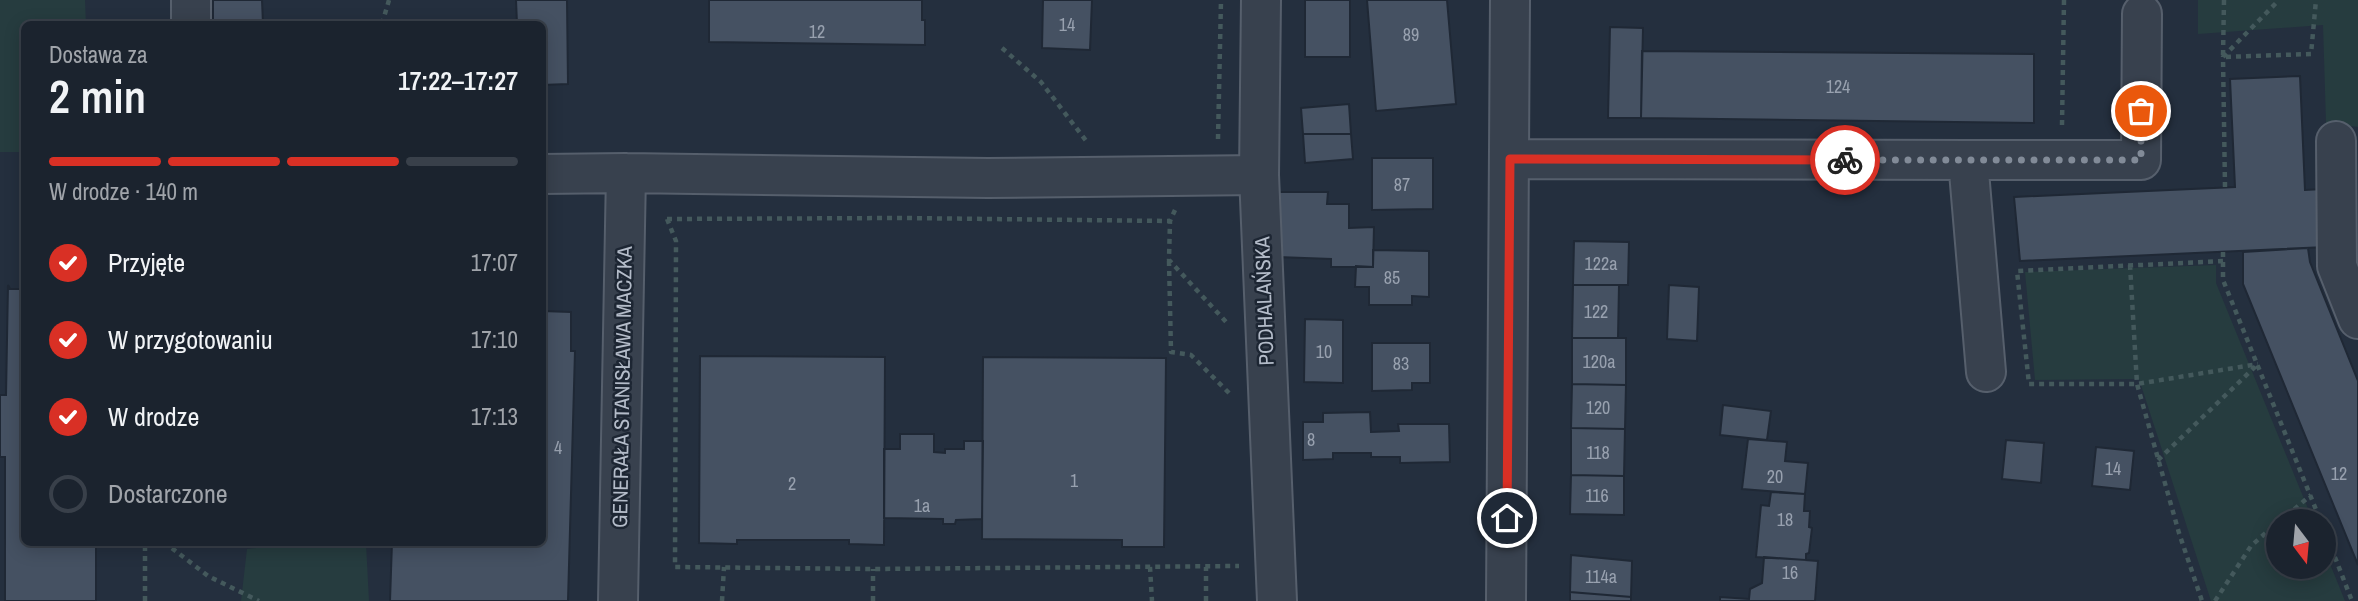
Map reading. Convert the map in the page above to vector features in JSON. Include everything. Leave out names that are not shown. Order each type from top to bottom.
[{"type":"street","points":[[191,0],[191,21]]},
{"type":"street","name":"PODHALAŃSKA","points":[[1261,0],[1259,175],[1277,601]]},
{"type":"street","points":[[1506,601],[1510,0]]},
{"type":"street","points":[[1510,159],[2141,160],[2142,14]]},
{"type":"street","points":[[2336,141],[2337,265],[2358,319]]},
{"type":"street","points":[[1968,160],[1986,372]]},
{"type":"street","points":[[546,175],[626,188],[988,178],[1259,175]]},
{"type":"street","name":"GENERAŁA STANISŁAWA MACZKA","points":[[618,601],[626,188]]},
{"type":"path","points":[[383,21],[389,0]]},
{"type":"path","points":[[1208,140],[1218,140],[1221,0]]},
{"type":"path","points":[[2224,0],[2225,187]]},
{"type":"path","points":[[2223,57],[2279,0]]},
{"type":"path","points":[[2223,57],[2312,54],[2316,0]]},
{"type":"path","points":[[1002,48],[1041,82],[1087,142],[1099,142]]},
{"type":"path","points":[[626,188],[667,219],[676,241],[675,567],[873,569],[1242,566]]},
{"type":"path","points":[[1179,199],[1170,221],[1171,352],[1191,355],[1239,404]]},
{"type":"path","points":[[667,219],[1170,221]]},
{"type":"path","points":[[2223,252],[2223,280],[2316,509]]},
{"type":"path","points":[[1170,260],[1229,325]]},
{"type":"path","points":[[2223,261],[2017,271],[2029,384],[2137,384],[2258,365]]},
{"type":"path","points":[[2130,265],[2137,384],[2202,601]]},
{"type":"path","points":[[2158,460],[2258,365]]},
{"type":"path","points":[[2294,509],[2311,495]]},
{"type":"path","points":[[2216,601],[2251,546],[2266,533]]},
{"type":"path","points":[[145,546],[145,601]]},
{"type":"path","points":[[169,546],[208,576],[259,601]]},
{"type":"path","points":[[2336,560],[2352,601]]},
{"type":"path","points":[[1150,567],[1152,601]]},
{"type":"path","points":[[1206,567],[1206,601]]},
{"type":"path","points":[[722,601],[724,568]]},
{"type":"path","points":[[873,569],[873,601]]},
{"type":"green space","points":[[0,0],[85,0],[86,21],[21,21],[21,152],[0,152]]},
{"type":"green space","points":[[2198,0],[2358,0],[2358,127],[2326,123],[2323,25],[2198,34]]},
{"type":"green space","points":[[2216,265],[2216,283],[2308,509],[2266,509],[2266,579],[2336,579],[2345,601],[2211,601],[2139,379],[2035,380],[2025,272]]},
{"type":"green space","points":[[275,546],[366,546],[369,601],[241,601],[247,549]]},
{"type":"building","points":[[213,0],[262,0],[263,21],[213,21]]},
{"type":"building","points":[[516,0],[567,0],[568,84],[546,85],[546,21],[517,21]]},
{"type":"building","points":[[709,0],[922,0],[925,45],[709,42]]},
{"type":"building","points":[[1043,0],[1092,0],[1090,50],[1042,48]]},
{"type":"building","points":[[1305,0],[1350,0],[1350,57],[1305,57]]},
{"type":"building","points":[[1367,0],[1447,0],[1456,104],[1376,111]]},
{"type":"building","points":[[1610,27],[1643,28],[1641,118],[1608,118]]},
{"type":"building","points":[[1642,51],[2034,54],[2034,123],[1641,118]]},
{"type":"building","points":[[2300,76],[2305,190],[2324,189],[2327,247],[2020,261],[2014,197],[2235,187],[2230,79]]},
{"type":"building","points":[[1349,104],[1351,134],[1303,134],[1301,108]]},
{"type":"building","points":[[1303,134],[1351,134],[1353,159],[1305,163]]},
{"type":"building","points":[[1372,158],[1433,158],[1433,209],[1372,210]]},
{"type":"building","points":[[1277,192],[1328,192],[1327,204],[1349,204],[1349,228],[1374,227],[1373,267],[1331,267],[1331,259],[1277,257]]},
{"type":"building","points":[[1574,241],[1629,242],[1628,285],[1573,285]]},
{"type":"building","points":[[2308,248],[2310,262],[2358,381],[2358,565],[2243,284],[2243,252]]},
{"type":"building","points":[[1373,250],[1429,251],[1429,297],[1412,296],[1412,305],[1369,305],[1369,287],[1355,287],[1356,266],[1373,267]]},
{"type":"building","points":[[8,285],[10,289],[21,289],[21,546],[96,546],[96,601],[5,601],[5,457],[0,457],[0,395],[6,395]]},
{"type":"building","points":[[1573,285],[1619,285],[1618,338],[1572,338]]},
{"type":"building","points":[[1669,285],[1699,287],[1697,341],[1667,339]]},
{"type":"building","points":[[546,311],[571,312],[571,351],[575,351],[568,601],[390,601],[392,546],[546,546]]},
{"type":"building","points":[[1305,319],[1343,320],[1343,383],[1304,382]]},
{"type":"building","points":[[1572,338],[1626,338],[1626,385],[1572,384]]},
{"type":"building","points":[[1372,343],[1430,343],[1430,383],[1412,383],[1412,390],[1372,391]]},
{"type":"building","points":[[700,356],[885,357],[884,545],[849,544],[849,540],[737,540],[737,544],[699,543]]},
{"type":"building","points":[[983,357],[1166,358],[1164,547],[1122,547],[1122,540],[982,539]]},
{"type":"building","points":[[1572,384],[1626,385],[1625,429],[1571,428]]},
{"type":"building","points":[[1723,405],[1771,411],[1767,440],[1720,435]]},
{"type":"building","points":[[1370,412],[1371,432],[1399,431],[1398,424],[1449,424],[1450,462],[1400,463],[1400,457],[1371,457],[1371,453],[1333,453],[1333,459],[1303,460],[1303,422],[1323,422],[1323,413]]},
{"type":"building","points":[[1571,428],[1625,429],[1624,476],[1571,475]]},
{"type":"building","points":[[900,434],[934,434],[934,452],[945,453],[945,449],[964,449],[964,441],[983,441],[982,519],[956,520],[955,524],[943,524],[943,519],[884,518],[884,449],[900,449]]},
{"type":"building","points":[[1748,439],[1787,442],[1785,461],[1808,463],[1805,494],[1742,489]]},
{"type":"building","points":[[2006,440],[2044,443],[2041,483],[2002,479]]},
{"type":"building","points":[[2096,447],[2134,451],[2130,490],[2092,486]]},
{"type":"building","points":[[1571,475],[1624,476],[1624,515],[1570,514]]},
{"type":"building","points":[[1771,492],[1805,494],[1804,511],[1810,511],[1809,527],[1812,528],[1806,560],[1756,557],[1761,505],[1769,506]]},
{"type":"building","points":[[1571,555],[1632,561],[1631,597],[1570,592]]},
{"type":"building","points":[[1764,557],[1818,561],[1815,601],[1720,601],[1720,597],[1749,599],[1750,589],[1762,583]]},
{"type":"building","points":[[1570,592],[1631,597],[1631,601],[1570,601]]},
{"type":"way so far","points":[[1845,160],[2141,160],[2141,111]]},
{"type":"route","points":[[1507,518],[1510,159],[1845,160]]}]
